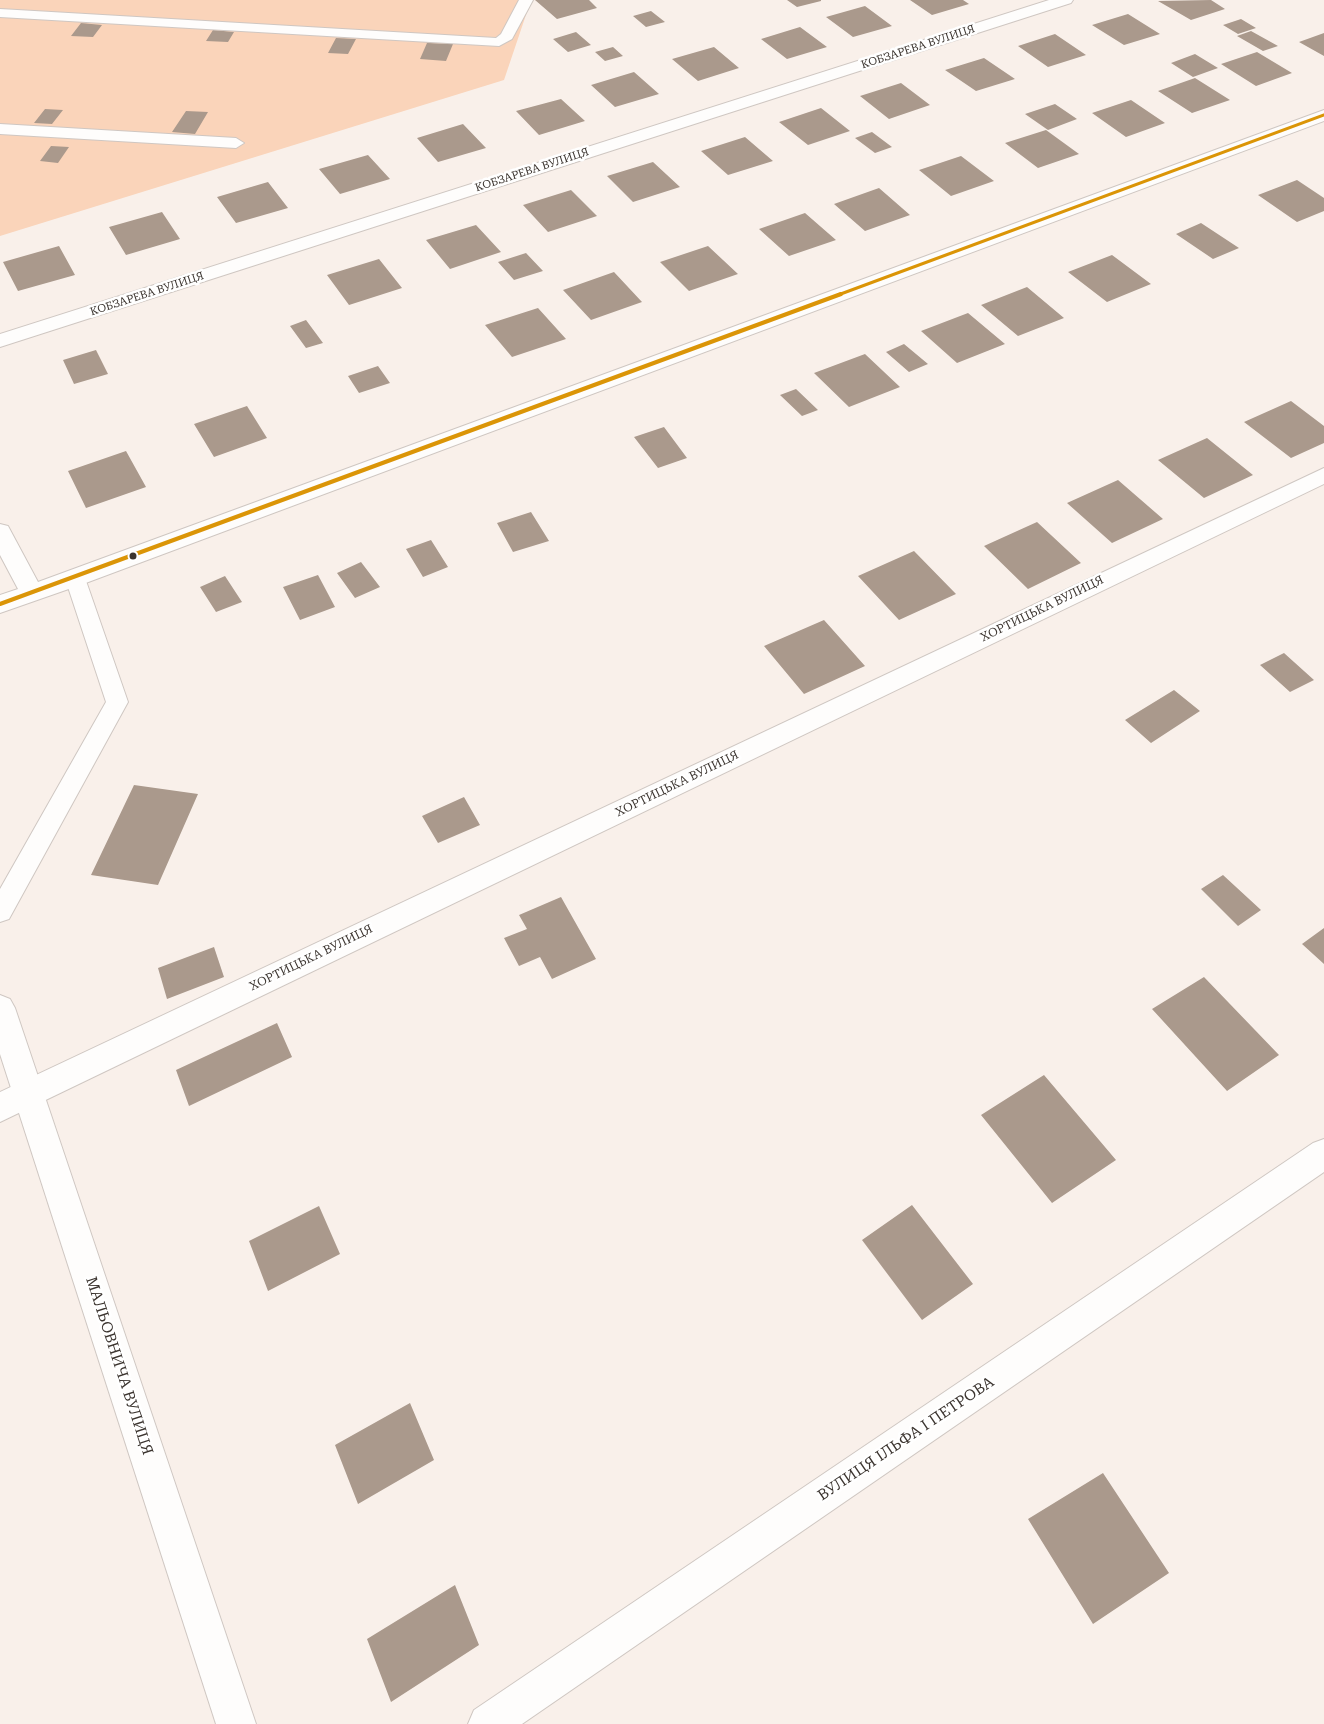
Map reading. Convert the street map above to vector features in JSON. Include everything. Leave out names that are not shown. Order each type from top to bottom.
[{"type":"street","name":"КОБЗАРЕВА ВУЛИЦЯ","points":[[0,341],[1065,0]]},
{"type":"street","points":[[0,604],[75,578],[1324,115]]},
{"type":"street","name":"ХОРТИЦЬКА ВУЛИЦЯ","points":[[15,1100],[1324,475]]},
{"type":"street","points":[[0,532],[31,592]]},
{"type":"street","name":"МАЛЬОВНИЧА ВУЛИЦЯ","points":[[0,1008],[15,1100],[236,1724]]},
{"type":"street","name":"ВУЛИЦЯ ІЛЬФА І ПЕТРОВА","points":[[488,1724],[1324,1154]]},
{"type":"lane","points":[[0,13],[499,42],[508,36],[526,0]]},
{"type":"lane","points":[[0,129],[236,143]]},
{"type":"lane","points":[[0,912],[118,702],[75,578]]},
{"type":"shaded area","points":[[0,0],[531,0],[504,80],[0,236]]},
{"type":"building","points":[[535,0],[589,0],[597,8],[557,19]]},
{"type":"building","points":[[787,0],[821,0],[821,1],[797,7]]},
{"type":"building","points":[[910,0],[963,0],[969,4],[932,15]]},
{"type":"building","points":[[1211,0],[1225,9],[1191,20],[1158,1]]},
{"type":"building","points":[[865,6],[892,26],[853,37],[826,17]]},
{"type":"building","points":[[651,11],[665,22],[646,27],[633,16]]},
{"type":"building","points":[[1128,14],[1160,34],[1124,45],[1092,25]]},
{"type":"building","points":[[1241,19],[1256,28],[1238,34],[1223,25]]},
{"type":"building","points":[[81,23],[102,25],[93,37],[71,36]]},
{"type":"building","points":[[800,27],[827,47],[787,59],[761,39]]},
{"type":"building","points":[[213,30],[234,32],[228,42],[206,41]]},
{"type":"building","points":[[1251,31],[1278,46],[1263,51],[1237,36]]},
{"type":"building","points":[[576,32],[591,45],[568,52],[553,39]]},
{"type":"building","points":[[1324,33],[1324,56],[1299,42]]},
{"type":"building","points":[[1055,34],[1086,55],[1048,67],[1018,46]]},
{"type":"building","points":[[336,38],[356,39],[348,54],[328,53]]},
{"type":"building","points":[[427,43],[453,44],[446,61],[420,59]]},
{"type":"building","points":[[613,47],[623,56],[605,61],[595,52]]},
{"type":"building","points":[[714,47],[739,68],[698,81],[672,59]]},
{"type":"building","points":[[1257,52],[1292,73],[1256,86],[1221,64]]},
{"type":"building","points":[[1195,54],[1218,68],[1193,77],[1171,63]]},
{"type":"building","points":[[984,58],[1015,79],[976,91],[945,70]]},
{"type":"building","points":[[634,72],[659,94],[615,107],[591,85]]},
{"type":"building","points":[[1195,78],[1230,100],[1192,113],[1158,91]]},
{"type":"building","points":[[901,83],[930,105],[889,119],[860,96]]},
{"type":"building","points":[[561,99],[585,121],[539,135],[516,111]]},
{"type":"building","points":[[1131,100],[1165,123],[1126,137],[1092,113]]},
{"type":"building","points":[[1055,104],[1077,119],[1048,130],[1025,114]]},
{"type":"building","points":[[821,108],[850,131],[808,145],[779,122]]},
{"type":"building","points":[[45,109],[63,110],[52,124],[34,123]]},
{"type":"building","points":[[186,111],[208,112],[195,134],[172,132]]},
{"type":"building","points":[[463,124],[486,148],[438,162],[417,138]]},
{"type":"building","points":[[1046,130],[1079,154],[1038,168],[1005,143]]},
{"type":"building","points":[[872,132],[892,147],[875,153],[855,138]]},
{"type":"building","points":[[745,137],[773,161],[728,175],[701,151]]},
{"type":"building","points":[[51,146],[69,147],[58,163],[40,161]]},
{"type":"building","points":[[368,155],[390,179],[340,194],[319,169]]},
{"type":"building","points":[[961,156],[994,181],[951,196],[919,170]]},
{"type":"building","points":[[653,162],[680,187],[633,202],[607,176]]},
{"type":"building","points":[[1297,180],[1324,198],[1324,211],[1297,222],[1258,195]]},
{"type":"building","points":[[268,182],[288,208],[236,223],[217,197]]},
{"type":"building","points":[[879,188],[910,215],[865,231],[834,204]]},
{"type":"building","points":[[571,190],[597,216],[548,232],[523,205]]},
{"type":"building","points":[[162,212],[180,239],[126,255],[109,227]]},
{"type":"building","points":[[805,213],[836,240],[789,256],[759,229]]},
{"type":"building","points":[[1201,223],[1239,248],[1213,259],[1176,234]]},
{"type":"building","points":[[476,225],[501,252],[450,269],[426,240]]},
{"type":"building","points":[[59,246],[75,275],[18,291],[3,262]]},
{"type":"building","points":[[708,246],[738,274],[689,291],[660,262]]},
{"type":"building","points":[[526,253],[543,271],[514,280],[498,262]]},
{"type":"building","points":[[1112,255],[1151,284],[1107,302],[1068,272]]},
{"type":"building","points":[[379,259],[402,288],[349,305],[327,275]]},
{"type":"building","points":[[614,272],[642,302],[591,320],[563,290]]},
{"type":"building","points":[[1027,287],[1064,318],[1018,336],[981,305]]},
{"type":"building","points":[[538,308],[566,339],[512,357],[485,325]]},
{"type":"building","points":[[968,313],[1005,344],[957,363],[921,331]]},
{"type":"building","points":[[306,320],[323,343],[306,348],[290,326]]},
{"type":"building","points":[[904,344],[928,364],[909,372],[886,352]]},
{"type":"building","points":[[96,350],[108,374],[74,384],[63,360]]},
{"type":"building","points":[[865,354],[900,387],[849,407],[814,373]]},
{"type":"building","points":[[378,366],[390,383],[359,393],[348,376]]},
{"type":"building","points":[[796,389],[818,410],[802,416],[780,395]]},
{"type":"building","points":[[1291,401],[1324,426],[1324,443],[1291,458],[1244,422]]},
{"type":"building","points":[[247,406],[267,438],[214,457],[194,424]]},
{"type":"building","points":[[664,427],[687,458],[658,468],[634,437]]},
{"type":"building","points":[[1207,438],[1253,475],[1204,498],[1158,460]]},
{"type":"building","points":[[126,451],[146,487],[86,508],[68,471]]},
{"type":"building","points":[[1118,480],[1163,519],[1112,543],[1067,503]]},
{"type":"building","points":[[531,512],[549,541],[513,552],[497,523]]},
{"type":"building","points":[[1037,522],[1081,563],[1028,589],[984,546]]},
{"type":"building","points":[[431,540],[448,567],[423,577],[406,549]]},
{"type":"building","points":[[914,551],[956,594],[899,620],[858,576]]},
{"type":"building","points":[[361,562],[380,587],[355,598],[337,573]]},
{"type":"building","points":[[318,575],[335,607],[300,620],[283,587]]},
{"type":"building","points":[[225,576],[242,602],[216,612],[200,587]]},
{"type":"building","points":[[824,620],[865,666],[804,694],[764,646]]},
{"type":"building","points":[[1284,653],[1314,680],[1290,692],[1260,665]]},
{"type":"building","points":[[1174,690],[1200,711],[1151,743],[1125,720]]},
{"type":"building","points":[[134,785],[198,794],[158,885],[91,875]]},
{"type":"building","points":[[464,797],[480,825],[438,843],[422,816]]},
{"type":"building","points":[[1223,875],[1261,910],[1238,926],[1201,889]]},
{"type":"building","points":[[561,897],[596,959],[552,979],[540,957],[519,966],[504,938],[527,929],[519,915]]},
{"type":"building","points":[[1324,928],[1324,964],[1302,944]]},
{"type":"building","points":[[214,947],[224,977],[167,999],[158,968]]},
{"type":"building","points":[[1204,977],[1279,1055],[1227,1091],[1152,1009]]},
{"type":"building","points":[[277,1023],[292,1057],[189,1106],[176,1070]]},
{"type":"building","points":[[1044,1075],[1116,1160],[1052,1203],[981,1115]]},
{"type":"building","points":[[912,1205],[973,1284],[922,1320],[862,1240]]},
{"type":"building","points":[[319,1206],[340,1254],[268,1291],[249,1241]]},
{"type":"building","points":[[410,1403],[434,1460],[358,1504],[335,1445]]},
{"type":"building","points":[[1103,1473],[1169,1573],[1093,1624],[1028,1519]]},
{"type":"building","points":[[455,1585],[479,1645],[391,1702],[367,1639]]},
{"type":"transit line","points":[[0,604],[75,578],[1324,115]]}]
